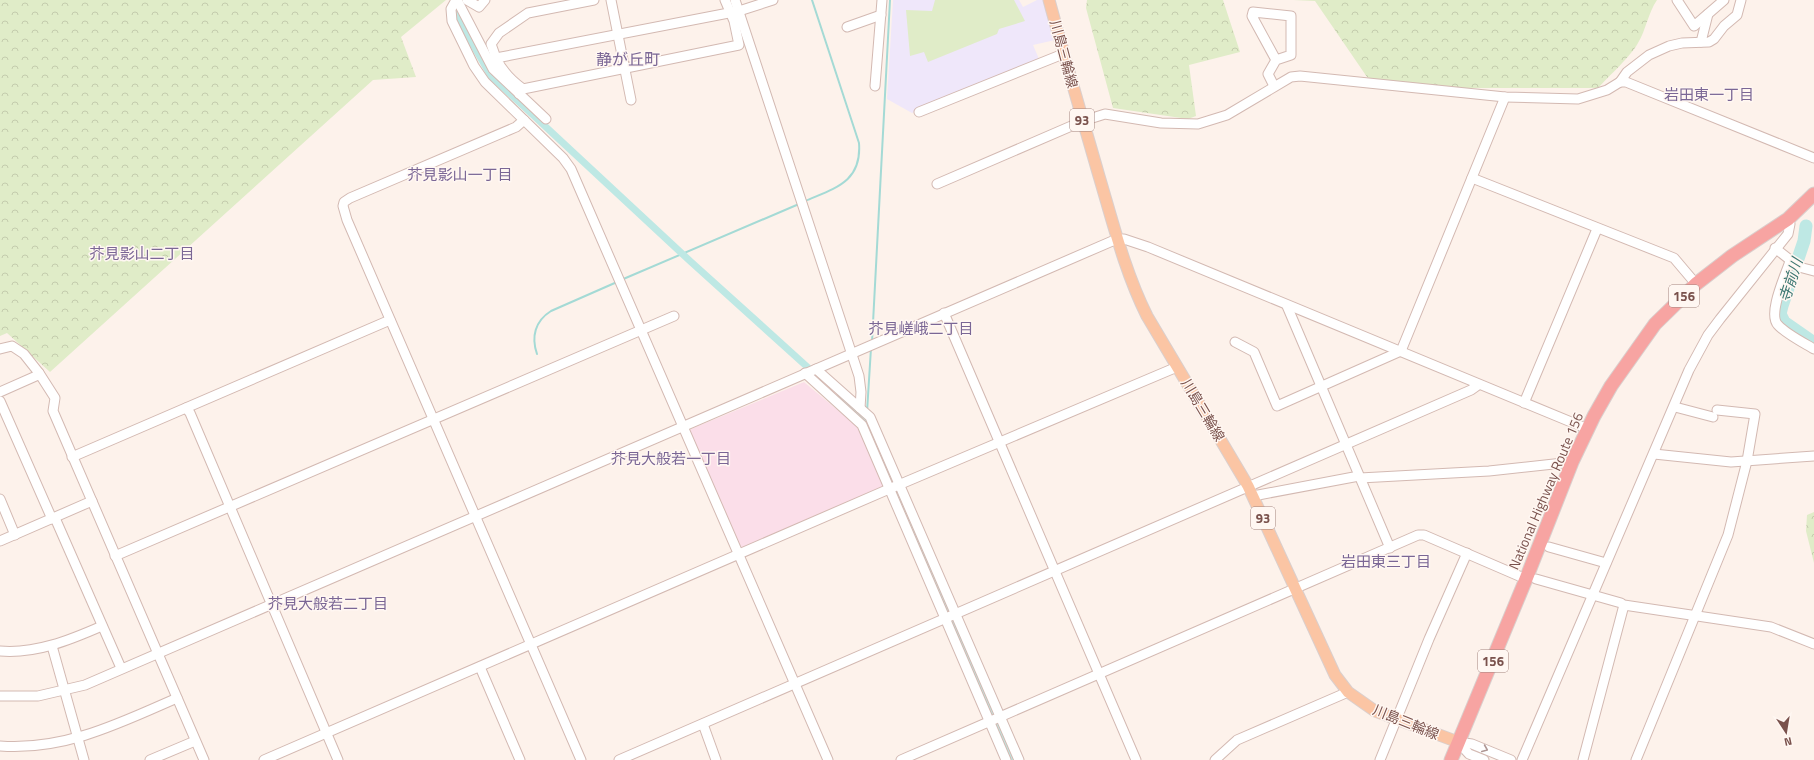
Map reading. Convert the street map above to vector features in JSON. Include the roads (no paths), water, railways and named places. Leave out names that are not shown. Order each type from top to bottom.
[{"type":"highway","name":"National Highway Route 156","points":[[1451,760],[1531,579],[1572,462],[1611,386],[1655,324],[1696,284],[1732,256],[1788,219],[1814,194]]},
{"type":"main road","name":"川島三輪線","points":[[1049,0],[1063,54],[1117,239],[1134,290],[1147,316],[1250,491],[1335,674],[1348,692],[1375,711],[1458,742]]},
{"type":"street","points":[[521,92],[493,69],[457,0],[451,9],[452,21],[474,66],[485,82],[563,158],[572,169],[828,760]]},
{"type":"street","points":[[467,0],[479,7],[485,0]]},
{"type":"street","points":[[546,119],[500,66],[491,44],[499,33],[528,13],[594,0]]},
{"type":"street","points":[[611,0],[631,100]]},
{"type":"street","points":[[521,92],[739,46],[734,21],[725,0]]},
{"type":"street","points":[[735,0],[859,376],[861,392],[860,408]]},
{"type":"street","points":[[496,58],[739,11],[773,0]]},
{"type":"street","points":[[876,86],[882,0]]},
{"type":"street","points":[[1677,0],[1694,26],[1724,0]]},
{"type":"street","points":[[937,184],[1083,121],[1105,114],[1161,123],[1198,124],[1227,114],[1291,77],[1300,76],[1505,97],[1578,99],[1607,90],[1620,82],[1627,72],[1649,55],[1669,46],[1682,43],[1709,42],[1714,39],[1724,26],[1737,15],[1741,0]]},
{"type":"street","points":[[1274,86],[1268,74],[1276,60],[1291,55],[1291,16],[1253,12],[1252,16],[1276,60]]},
{"type":"street","points":[[1702,42],[1708,14]]},
{"type":"street","points":[[847,27],[881,15]]},
{"type":"street","points":[[919,112],[1063,54]]},
{"type":"street","points":[[1620,82],[1626,82],[1814,158]]},
{"type":"street","points":[[1235,342],[1254,352],[1277,406],[1401,352],[1505,97]]},
{"type":"street","points":[[524,120],[516,127],[344,202],[343,206],[390,320],[476,515],[581,760]]},
{"type":"street","points":[[1472,178],[1674,258],[1696,284]]},
{"type":"street","points":[[1522,760],[1640,481],[1654,454],[1689,370],[1708,336],[1775,248],[1788,234],[1790,224],[1788,219]]},
{"type":"street","points":[[1524,403],[1597,228]]},
{"type":"street","points":[[0,696],[38,696],[85,685],[121,668],[683,425],[1117,239],[1124,239],[1148,247],[1275,299],[1287,306],[1588,429]]},
{"type":"street","points":[[1775,248],[1799,267],[1814,271]]},
{"type":"street","points":[[1790,260],[1775,308],[1774,317],[1778,325],[1814,350]]},
{"type":"street","points":[[1287,306],[1390,548]]},
{"type":"street","points":[[944,313],[1136,760]]},
{"type":"street","points":[[115,556],[674,316]]},
{"type":"street","points":[[72,457],[390,320]]},
{"type":"street","points":[[0,349],[12,346],[24,354],[39,373],[55,398],[53,411],[204,760]]},
{"type":"street","points":[[264,760],[739,556],[889,489],[1177,367]]},
{"type":"street","points":[[816,368],[870,417],[1019,760]]},
{"type":"street","points":[[0,392],[36,376],[39,373]]},
{"type":"street","points":[[805,373],[862,425],[1006,760]]},
{"type":"street","points":[[619,760],[1055,570],[1250,491],[1346,445],[1471,390],[1478,385]]},
{"type":"street","points":[[0,401],[121,668]]},
{"type":"street","points":[[1636,760],[1728,535],[1747,461],[1755,414],[1715,413],[1674,407]]},
{"type":"street","points":[[186,408],[190,413],[338,760]]},
{"type":"street","points":[[1654,454],[1731,462],[1814,456]]},
{"type":"street","points":[[1250,491],[1359,477],[1489,471],[1572,462]]},
{"type":"street","points":[[0,499],[16,535]]},
{"type":"street","points":[[0,541],[92,501]]},
{"type":"street","points":[[901,760],[1418,535],[1424,535],[1531,579],[1622,603]]},
{"type":"street","points":[[1549,547],[1606,563]]},
{"type":"street","points":[[1380,760],[1429,639],[1467,553]]},
{"type":"street","points":[[1583,760],[1624,605],[1771,627],[1814,644]]},
{"type":"street","points":[[0,651],[10,652],[52,646],[102,626]]},
{"type":"street","points":[[52,646],[84,760]]},
{"type":"street","points":[[480,667],[520,760]]},
{"type":"street","points":[[1215,760],[1218,755],[1237,740],[1348,692]]},
{"type":"street","points":[[0,746],[25,747],[78,738],[101,731],[177,698]]},
{"type":"street","points":[[703,724],[716,760]]},
{"type":"street","points":[[150,760],[195,741]]},
{"type":"street","points":[[1458,742],[1469,754],[1484,760]]},
{"type":"street","points":[[1458,742],[1472,744],[1511,760]]},
{"type":"waterway","points":[[805,201],[827,192],[844,182],[856,167],[859,156],[859,143],[812,0]]},
{"type":"waterway","points":[[872,342],[890,0]]},
{"type":"waterway","points":[[455,13],[491,76],[690,261],[814,373]]},
{"type":"waterway","points":[[621,280],[799,204]]},
{"type":"waterway","name":"寺前川","points":[[1806,226],[1804,241],[1780,314],[1784,322],[1814,343]]},
{"type":"waterway","points":[[537,354],[534,342],[536,330],[541,320],[546,315],[551,311],[617,282]]},
{"type":"waterway","points":[[867,412],[871,348]]},
{"type":"waterway","points":[[840,396],[865,421],[1014,760]]},
{"type":"district","name":"静が丘町","points":[[628,59]]},
{"type":"district","name":"岩田東一丁目","points":[[1709,95]]},
{"type":"district","name":"芥見影山一丁目","points":[[460,175]]},
{"type":"district","name":"芥見影山二丁目","points":[[142,254]]},
{"type":"district","name":"芥見嵯峨二丁目","points":[[921,329]]},
{"type":"district","name":"芥見大般若一丁目","points":[[671,459]]},
{"type":"district","name":"岩田東三丁目","points":[[1386,562]]},
{"type":"district","name":"芥見大般若二丁目","points":[[328,604]]}]
